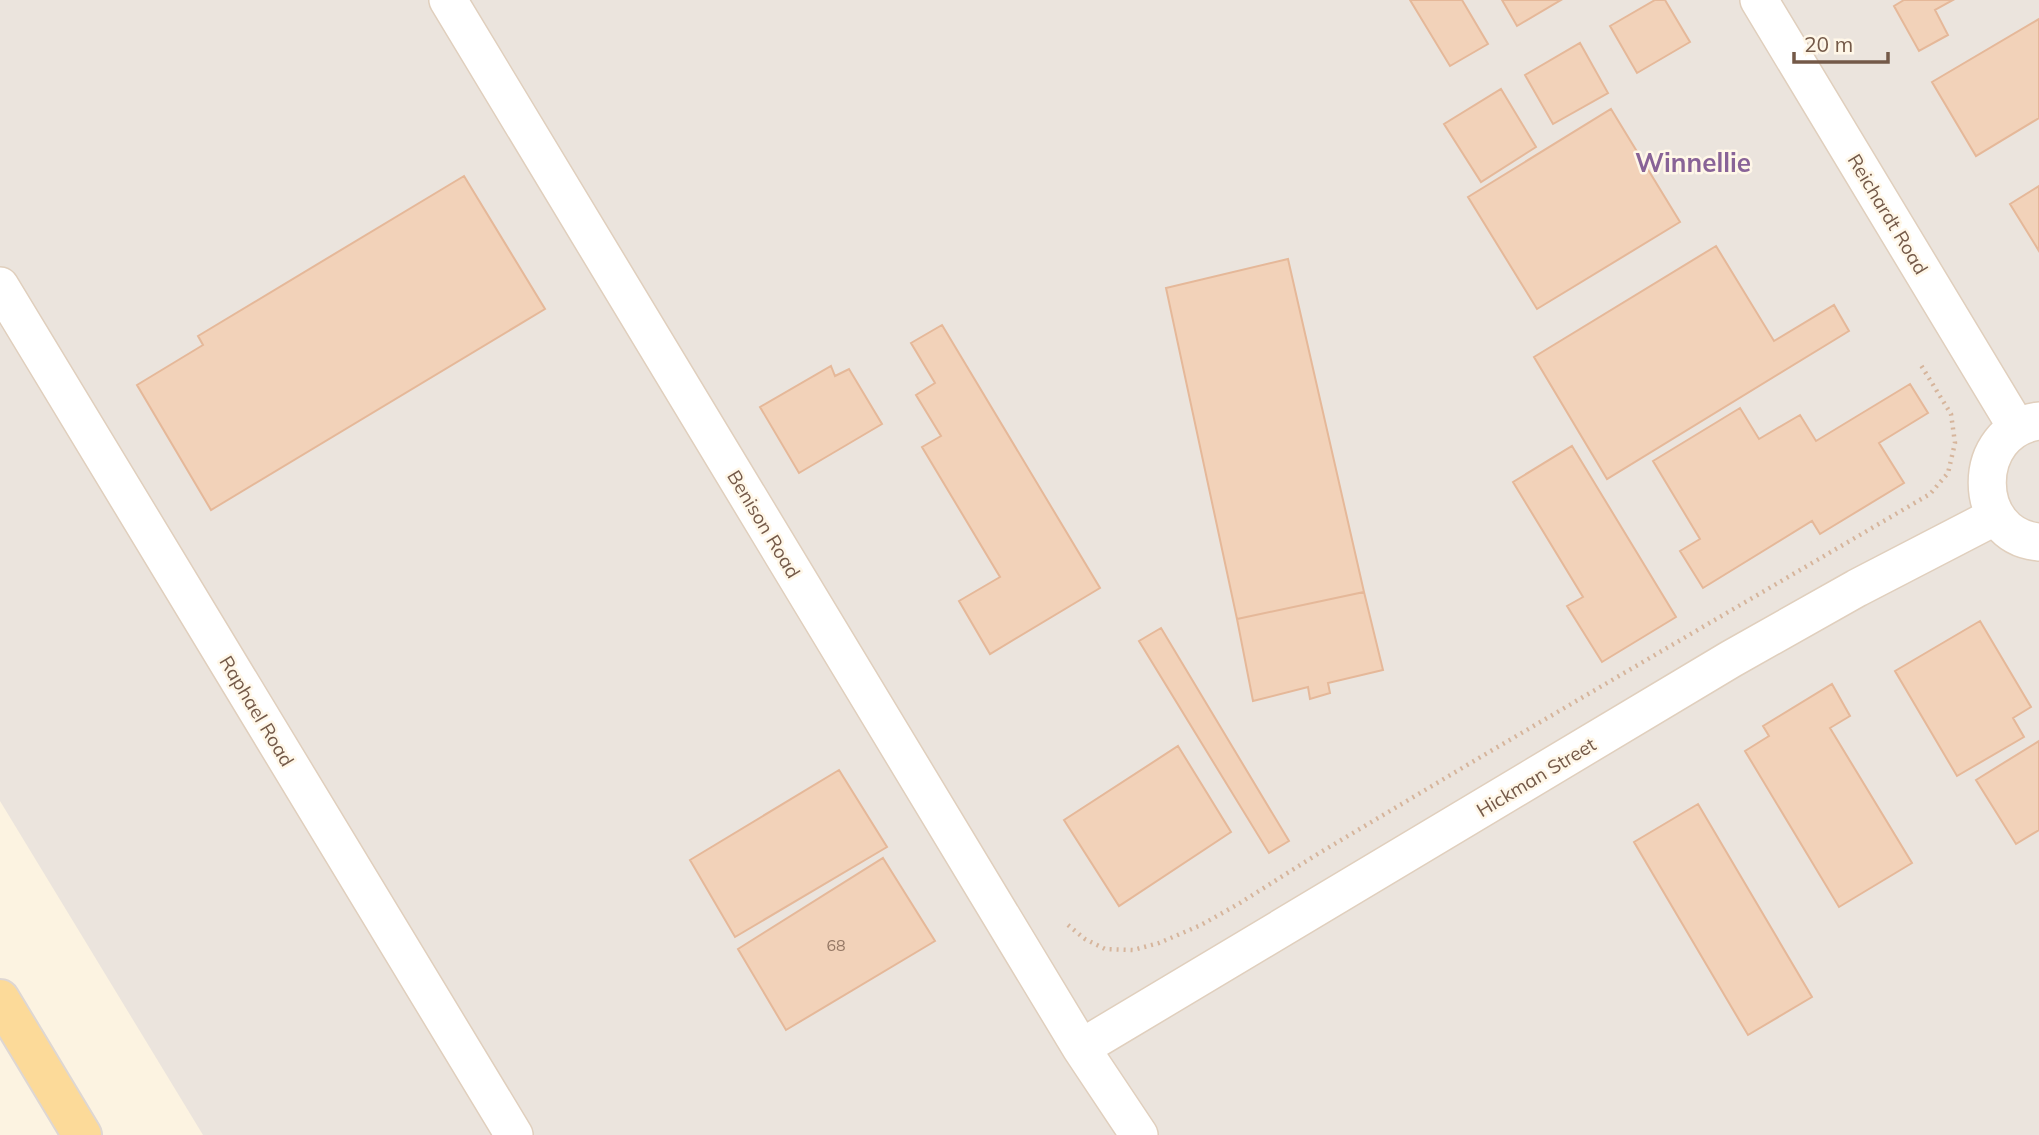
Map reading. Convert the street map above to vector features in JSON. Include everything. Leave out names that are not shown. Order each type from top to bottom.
[{"type":"main road","points":[[0,999],[82,1135]]},
{"type":"street","name":"Reichardt Road","points":[[1759,0],[2028,424]]},
{"type":"street","name":"Benison Road","points":[[460,4],[1082,1048],[1139,1135]]},
{"type":"street","name":"Raphael Road","points":[[0,286],[514,1135]]},
{"type":"street","points":[[2028,424],[1998,444],[1987,468],[1987,493],[1996,516],[2012,532],[2039,542]]},
{"type":"street","name":"Hickman Street","points":[[1082,1048],[1731,659],[1857,588],[1996,516]]},
{"type":"path","points":[[1068,925],[1085,939],[1105,949],[1133,950],[1159,943],[1201,925],[1472,762],[1930,494],[1948,473],[1955,443],[1951,414],[1919,362]]},
{"type":"shaded area","points":[[0,0],[2039,0],[2039,1135],[203,1135],[0,801]]},
{"type":"building","points":[[1410,0],[1462,0],[1488,44],[1450,66]]},
{"type":"building","points":[[1502,0],[1561,0],[1517,26]]},
{"type":"building","points":[[1655,0],[1665,0],[1690,42],[1637,73],[1610,26]]},
{"type":"building","points":[[1904,0],[1953,0],[1935,10],[1948,35],[1919,51],[1894,6]]},
{"type":"building","points":[[2039,19],[2039,118],[1976,156],[1932,82]]},
{"type":"building","points":[[1580,43],[1608,93],[1553,124],[1525,75]]},
{"type":"building","points":[[1501,89],[1536,147],[1481,182],[1444,124]]},
{"type":"building","points":[[1611,109],[1680,222],[1537,309],[1468,197]]},
{"type":"building","points":[[464,176],[545,309],[211,510],[137,385],[203,345],[198,336]]},
{"type":"building","points":[[2039,186],[2039,251],[2010,204]]},
{"type":"building","points":[[1716,246],[1774,341],[1834,305],[1849,331],[1607,479],[1534,357]]},
{"type":"building","points":[[1288,259],[1364,592],[1237,619],[1166,288]]},
{"type":"building","points":[[942,325],[1100,588],[990,654],[959,601],[1000,577],[922,447],[941,436],[916,395],[935,383],[911,343]]},
{"type":"building","points":[[831,366],[835,376],[849,369],[882,424],[799,473],[760,407]]},
{"type":"building","points":[[1910,384],[1928,413],[1879,443],[1904,483],[1820,534],[1812,521],[1703,588],[1680,551],[1700,539],[1653,461],[1740,408],[1759,439],[1800,415],[1816,441]]},
{"type":"building","points":[[1572,446],[1676,617],[1602,662],[1567,606],[1583,597],[1513,482]]},
{"type":"building","points":[[1364,592],[1383,670],[1328,683],[1330,693],[1310,699],[1308,687],[1253,701],[1237,619]]},
{"type":"building","points":[[1980,621],[2031,707],[2013,718],[2024,737],[1957,776],[1895,671]]},
{"type":"building","points":[[1161,628],[1289,841],[1269,853],[1139,641]]},
{"type":"building","points":[[1832,684],[1850,716],[1830,728],[1912,863],[1839,907],[1745,751],[1769,736],[1763,726]]},
{"type":"building","points":[[2039,741],[2039,830],[2016,844],[1976,780]]},
{"type":"building","points":[[1178,746],[1231,832],[1119,906],[1064,820]]},
{"type":"building","points":[[839,770],[887,847],[735,937],[690,860]]},
{"type":"building","points":[[1698,804],[1812,997],[1748,1035],[1634,842]]},
{"type":"building","points":[[883,858],[935,941],[786,1030],[738,949]]},
{"type":"district","name":"Winnellie","points":[[1693,162]]}]
